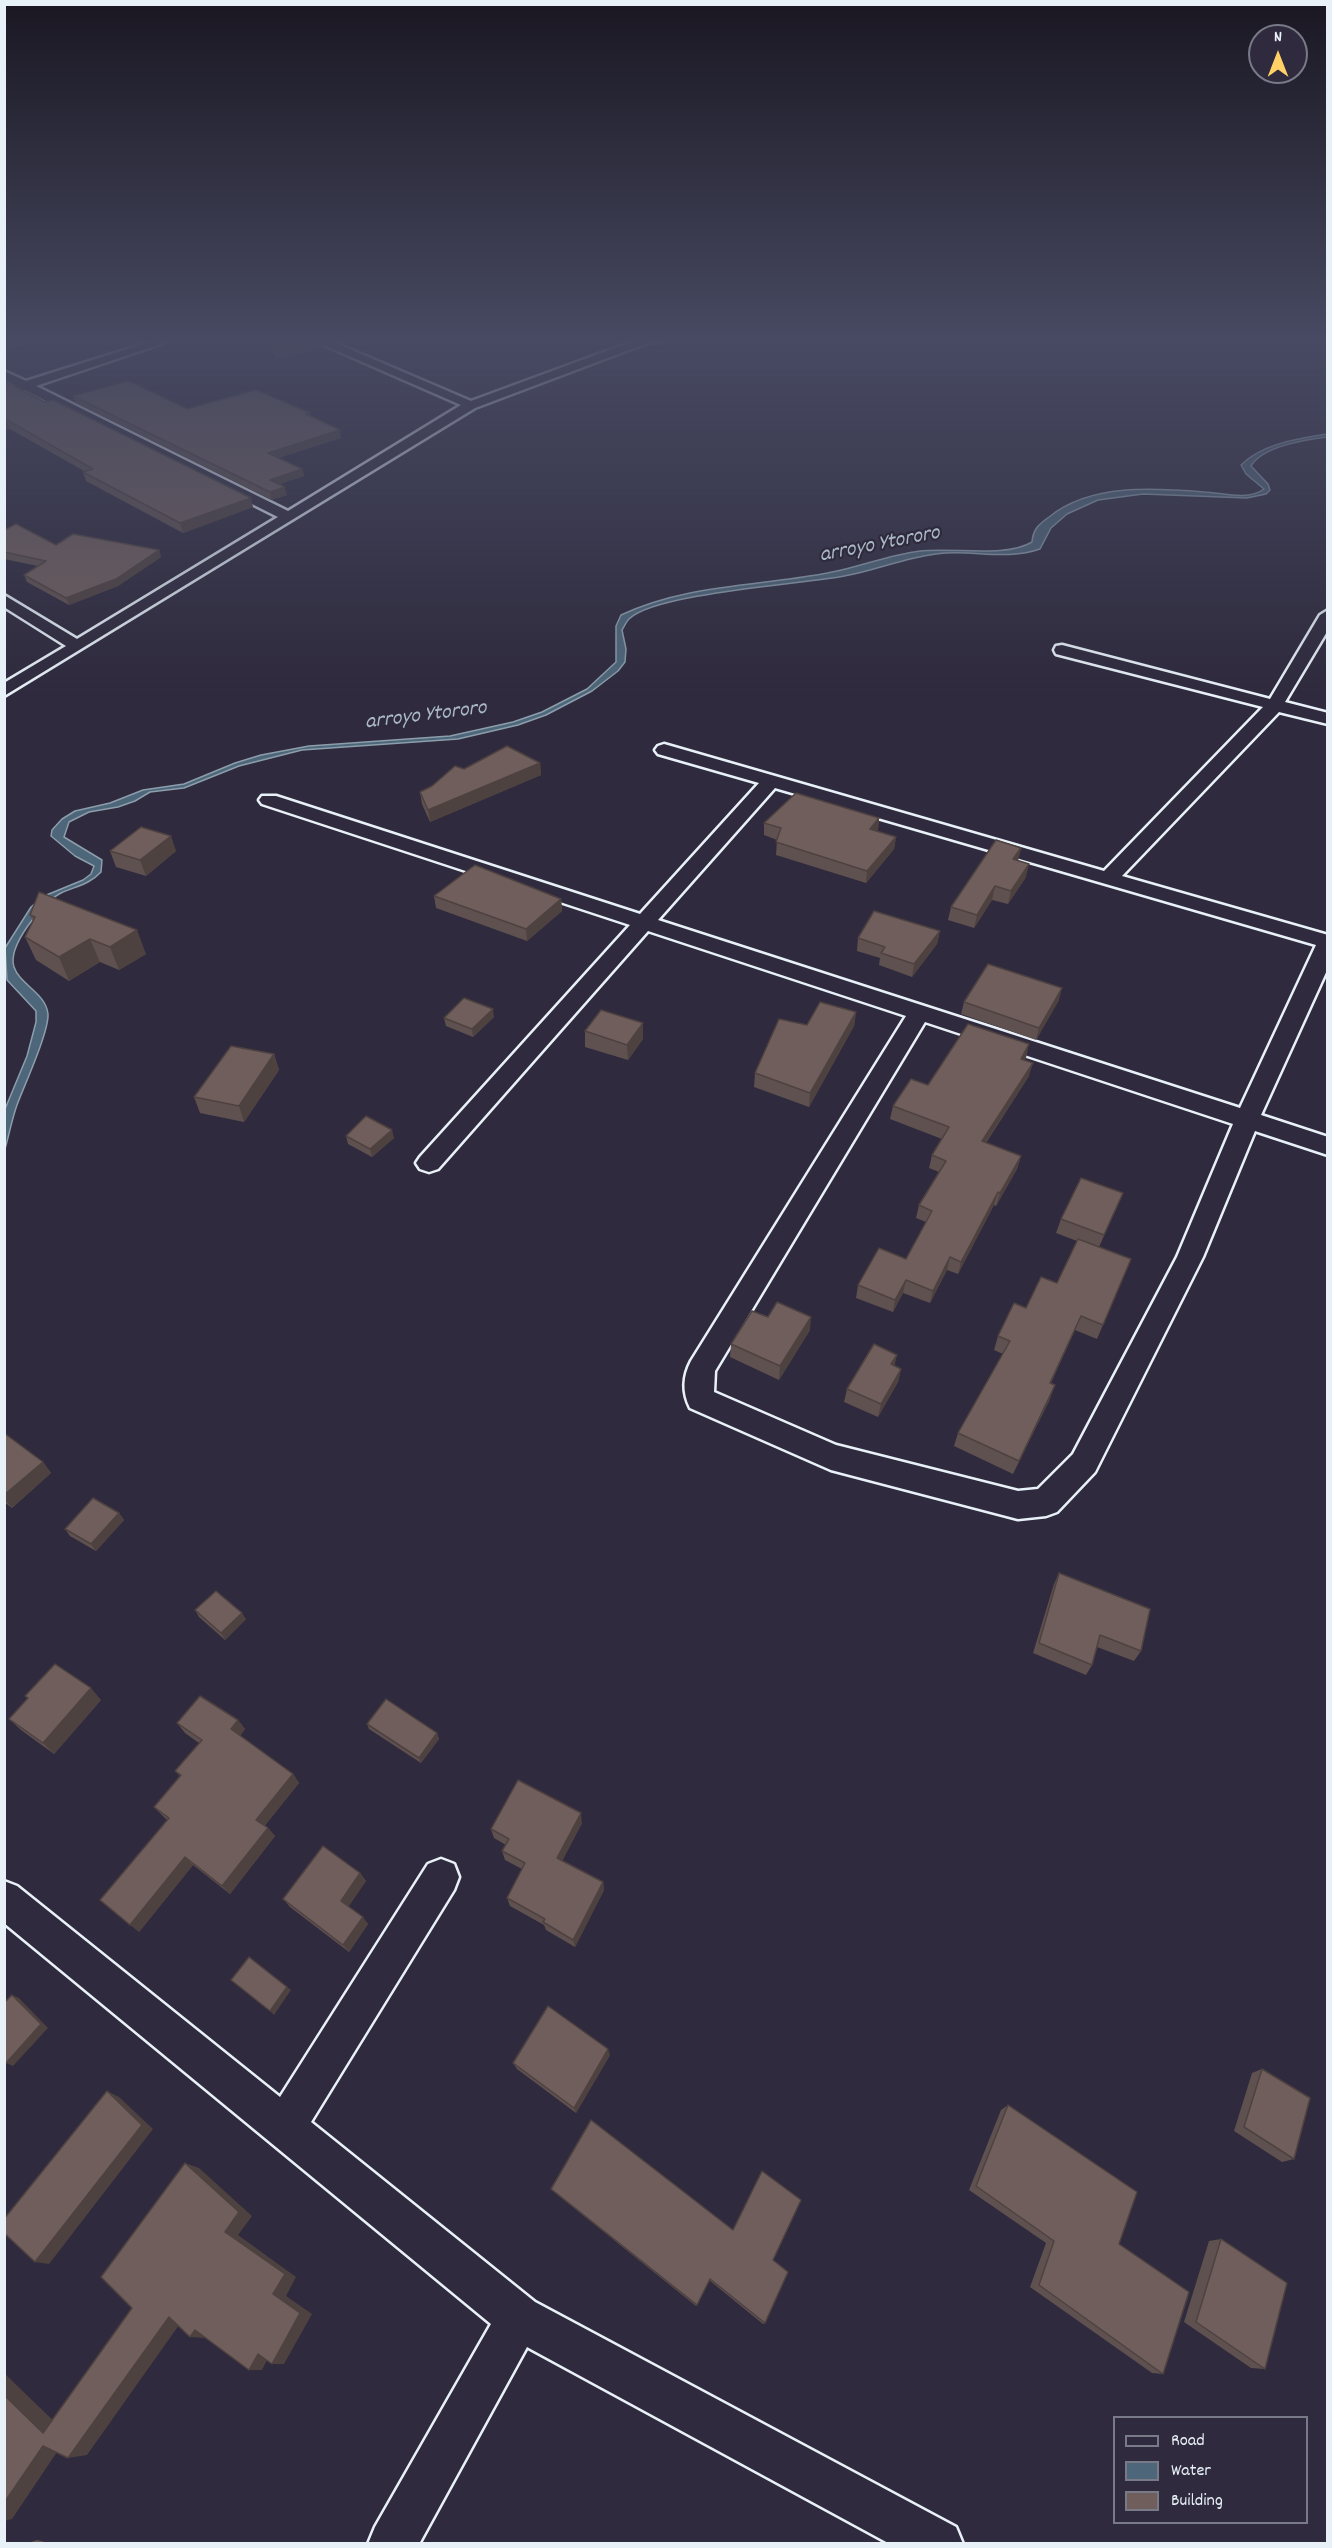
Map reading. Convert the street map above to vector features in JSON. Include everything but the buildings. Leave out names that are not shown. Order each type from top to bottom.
[{"type":"street","points":[[172,458],[288,516]]},
{"type":"street","points":[[4,691],[384,458]]},
{"type":"street","points":[[4,600],[77,646]]},
{"type":"street","points":[[1109,878],[1274,706],[1328,615]]},
{"type":"street","points":[[1062,650],[1328,719]]},
{"type":"street","points":[[664,750],[1328,943],[1247,1120],[1190,1257],[1084,1463],[1046,1503],[1018,1505],[831,1457],[700,1399],[698,1384],[701,1369],[920,1012]]},
{"type":"street","points":[[429,1163],[771,781]]},
{"type":"street","points":[[269,800],[1328,1146]]},
{"type":"street","points":[[285,2126],[441,1877]]},
{"type":"street","points":[[4,1899],[519,2318],[939,2544]]},
{"type":"street","points":[[392,2544],[519,2318]]},
{"type":"water","points":[[1250,458],[1258,458],[1251,466],[1268,484],[1270,490],[1266,494],[1247,498],[1143,494],[1098,500],[1067,514],[1051,528],[1040,549],[1001,555],[936,554],[851,575],[728,591],[644,610],[629,619],[622,630],[626,649],[625,662],[618,671],[592,691],[546,715],[518,725],[458,739],[302,750],[239,766],[184,788],[150,792],[135,801],[118,807],[89,812],[69,822],[64,837],[102,860],[101,872],[87,883],[61,893],[45,905],[28,926],[16,948],[13,958],[14,967],[22,979],[43,1000],[48,1014],[45,1033],[17,1105],[5,1149],[5,1109],[27,1056],[36,1022],[36,1011],[7,980],[5,948],[31,907],[44,896],[83,880],[91,874],[94,866],[75,856],[51,836],[52,830],[62,819],[75,811],[110,803],[143,790],[184,784],[261,755],[309,746],[450,736],[513,722],[542,712],[587,689],[616,662],[616,626],[621,615],[645,605],[695,592],[834,572],[920,551],[994,551],[1021,547],[1032,542],[1039,525],[1065,506],[1103,493],[1145,489],[1251,495],[1264,489],[1246,474],[1241,465]]},
{"type":"water label","name":"arroyo Ytororo","points":[[880,546]]},
{"type":"water label","name":"arroyo Ytororo","points":[[426,717]]}]
